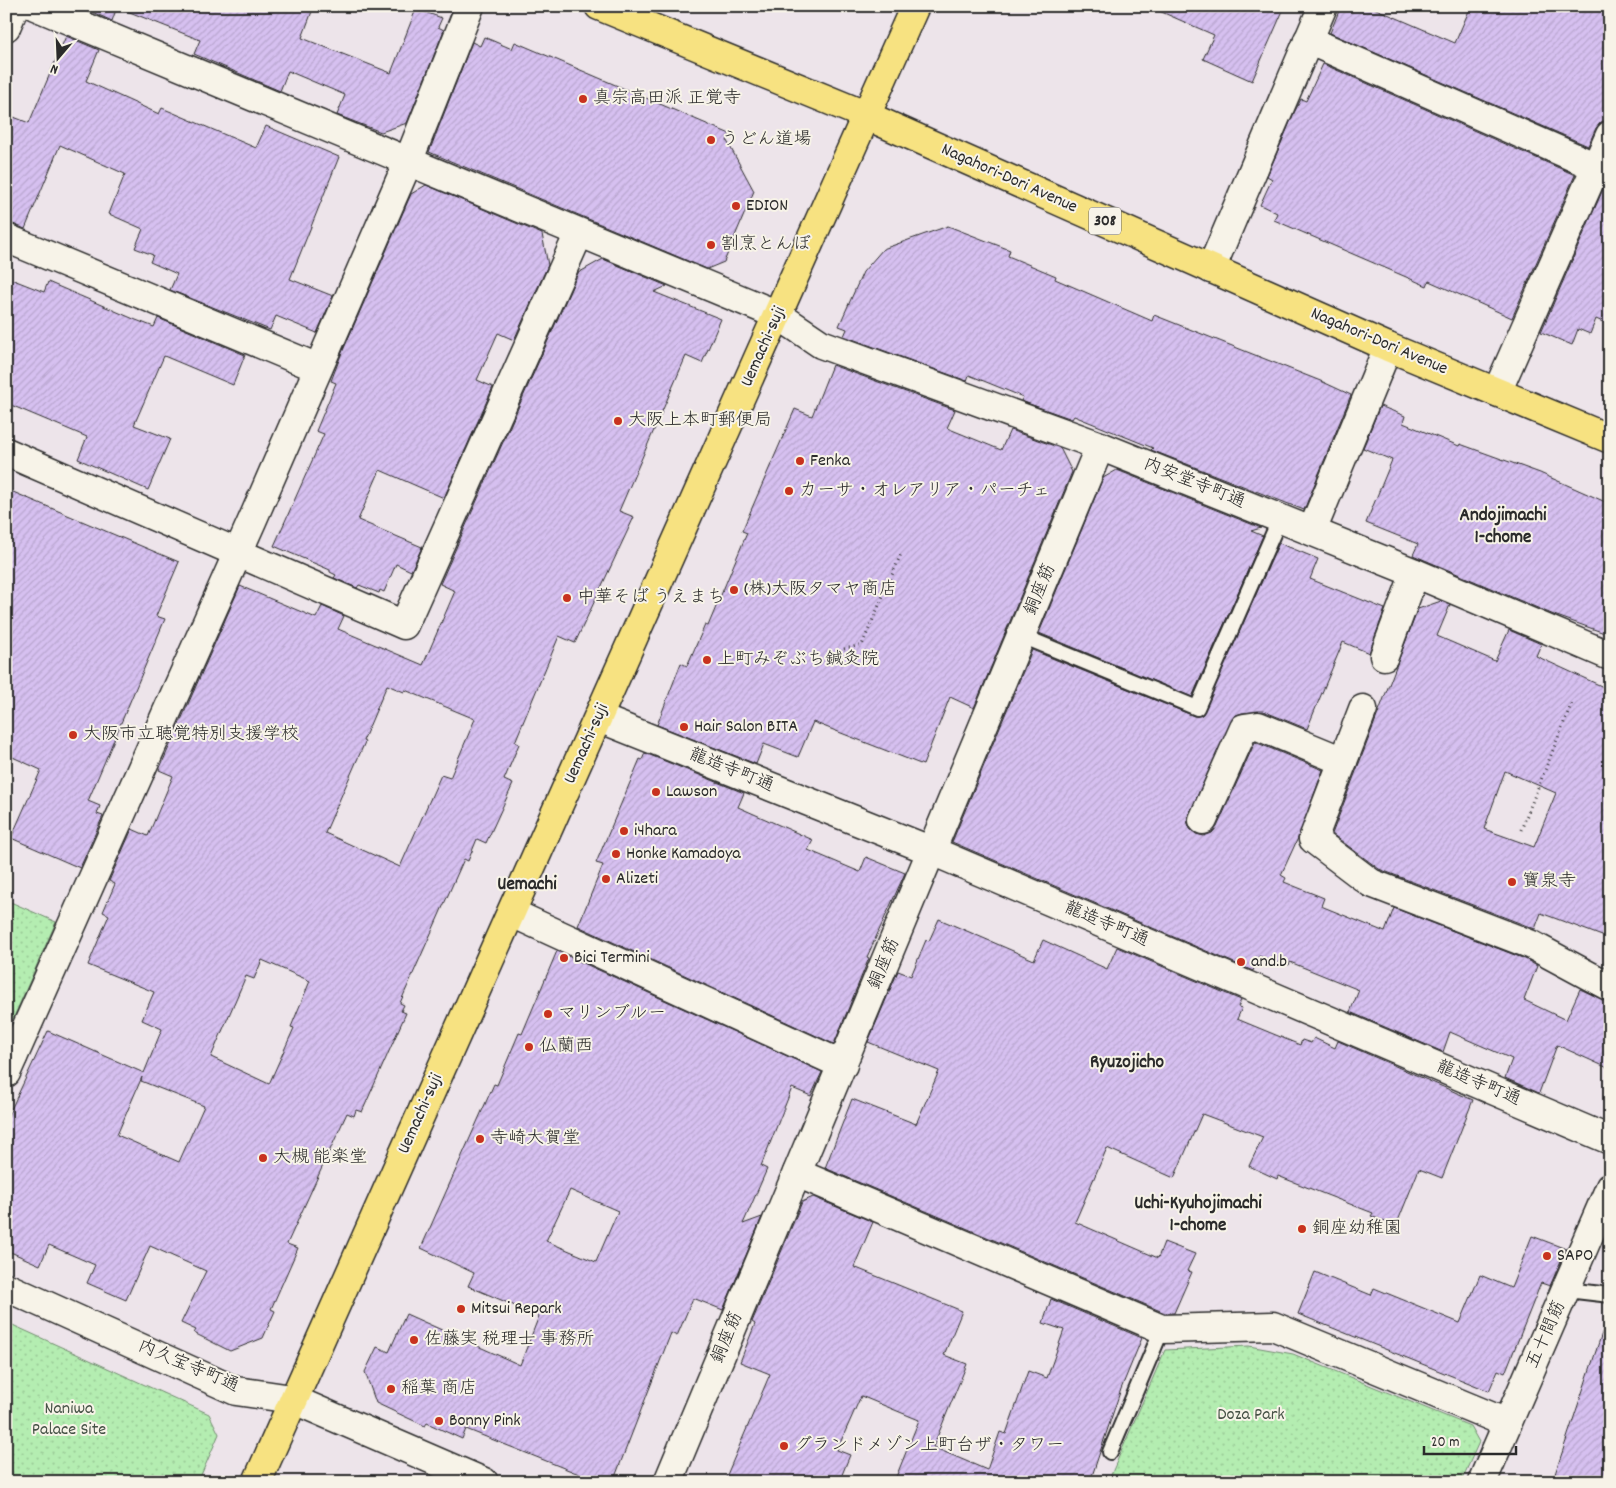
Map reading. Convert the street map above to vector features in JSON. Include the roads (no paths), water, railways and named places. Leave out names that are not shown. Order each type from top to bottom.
[{"type":"main road","name":"Nagahori-Dori Avenue","points":[[599,6],[865,115],[1388,347],[1610,439]]},
{"type":"main road","name":"Uemachi-suji","points":[[257,1482],[292,1399],[512,913],[778,316],[865,115],[916,6]]},
{"type":"street","points":[[6,27],[15,6]]},
{"type":"street","name":"内安堂寺町通","points":[[35,6],[778,316],[821,344],[1100,446],[1416,573],[1610,656]]},
{"type":"street","points":[[8,1062],[238,552],[408,162],[470,6]]},
{"type":"street","points":[[1211,269],[1323,6]]},
{"type":"street","points":[[1308,40],[1603,170]]},
{"type":"street","points":[[1497,392],[1603,170],[1610,135]]},
{"type":"street","points":[[6,452],[404,625],[579,233]]},
{"type":"street","points":[[6,238],[318,368]]},
{"type":"street","points":[[1312,531],[1388,347]]},
{"type":"street","name":"銅座筋","points":[[668,1482],[1100,446]]},
{"type":"street","points":[[1384,656],[1416,573]]},
{"type":"street","points":[[1363,709],[1313,839],[1371,884],[1532,946],[1610,987]]},
{"type":"street","name":"龍造寺町通","points":[[598,718],[932,851],[1610,1140]]},
{"type":"street","points":[[1203,820],[1244,728],[1258,726],[1343,761]]},
{"type":"street","points":[[512,913],[843,1065]]},
{"type":"street","points":[[797,1173],[1162,1329],[1273,1326],[1508,1423]]},
{"type":"street","name":"五十間筋","points":[[1482,1482],[1610,1187]]},
{"type":"street","name":"内久宝寺町通","points":[[6,1286],[236,1391],[292,1399],[484,1482]]},
{"type":"lane","points":[[1022,636],[1197,708],[1280,518]]},
{"type":"lane","points":[[1566,1290],[1610,1294]]},
{"type":"lane","points":[[1110,1452],[1162,1329]]},
{"type":"place","name":"真宗高田派 正覚寺","points":[[583,99]]},
{"type":"place","name":"うどん道場","points":[[711,140]]},
{"type":"place","name":"EDION","points":[[736,206]]},
{"type":"place","name":"割烹とんぼ","points":[[711,245]]},
{"type":"place","name":"大阪上本町郵便局","points":[[618,421]]},
{"type":"place","name":"Fenka","points":[[800,461]]},
{"type":"place","name":"カーサ・オレアリア・パーチェ","points":[[789,491]]},
{"type":"place","name":"(株)大阪タマヤ商店","points":[[734,590]]},
{"type":"place","name":"中華そば うえまち","points":[[567,598]]},
{"type":"place","name":"上町みぞぶち鍼灸院","points":[[707,660]]},
{"type":"place","name":"Hair Salon BITA","points":[[684,727]]},
{"type":"place","name":"大阪市立聴覚特別支援学校","points":[[73,735]]},
{"type":"place","name":"Lawson","points":[[656,792]]},
{"type":"place","name":"i4hara","points":[[624,831]]},
{"type":"place","name":"Honke Kamadoya","points":[[616,854]]},
{"type":"place","name":"Alizeti","points":[[606,879]]},
{"type":"place","name":"寶泉寺","points":[[1512,882]]},
{"type":"place","name":"Bici Termini","points":[[564,958]]},
{"type":"place","name":"and.b","points":[[1241,962]]},
{"type":"place","name":"マリンブルー","points":[[548,1014]]},
{"type":"place","name":"仏蘭西","points":[[529,1047]]},
{"type":"place","name":"寺崎大賀堂","points":[[480,1139]]},
{"type":"place","name":"大槻 能楽堂","points":[[263,1158]]},
{"type":"place","name":"銅座幼稚園","points":[[1302,1229]]},
{"type":"place","name":"SAPO","points":[[1547,1256]]},
{"type":"place","name":"Mitsui Repark","points":[[461,1309]]},
{"type":"place","name":"佐藤実 税理士 事務所","points":[[414,1340]]},
{"type":"place","name":"稲葉 商店","points":[[391,1389]]},
{"type":"place","name":"Bonny Pink","points":[[439,1421]]},
{"type":"place","name":"グランドメゾン上町台ザ・タワー","points":[[784,1446]]},
{"type":"district","name":"Andojimachi 1-chome","points":[[1503,527]]},
{"type":"district","name":"Uemachi","points":[[527,885]]},
{"type":"district","name":"Ryuzojicho","points":[[1127,1063]]},
{"type":"district","name":"Uchi-Kyuhojimachi 1-chome","points":[[1198,1215]]},
{"type":"park label","name":"Doza Park","points":[[1251,1415]]},
{"type":"park label","name":"Naniwa Palace Site","points":[[69,1419]]}]
